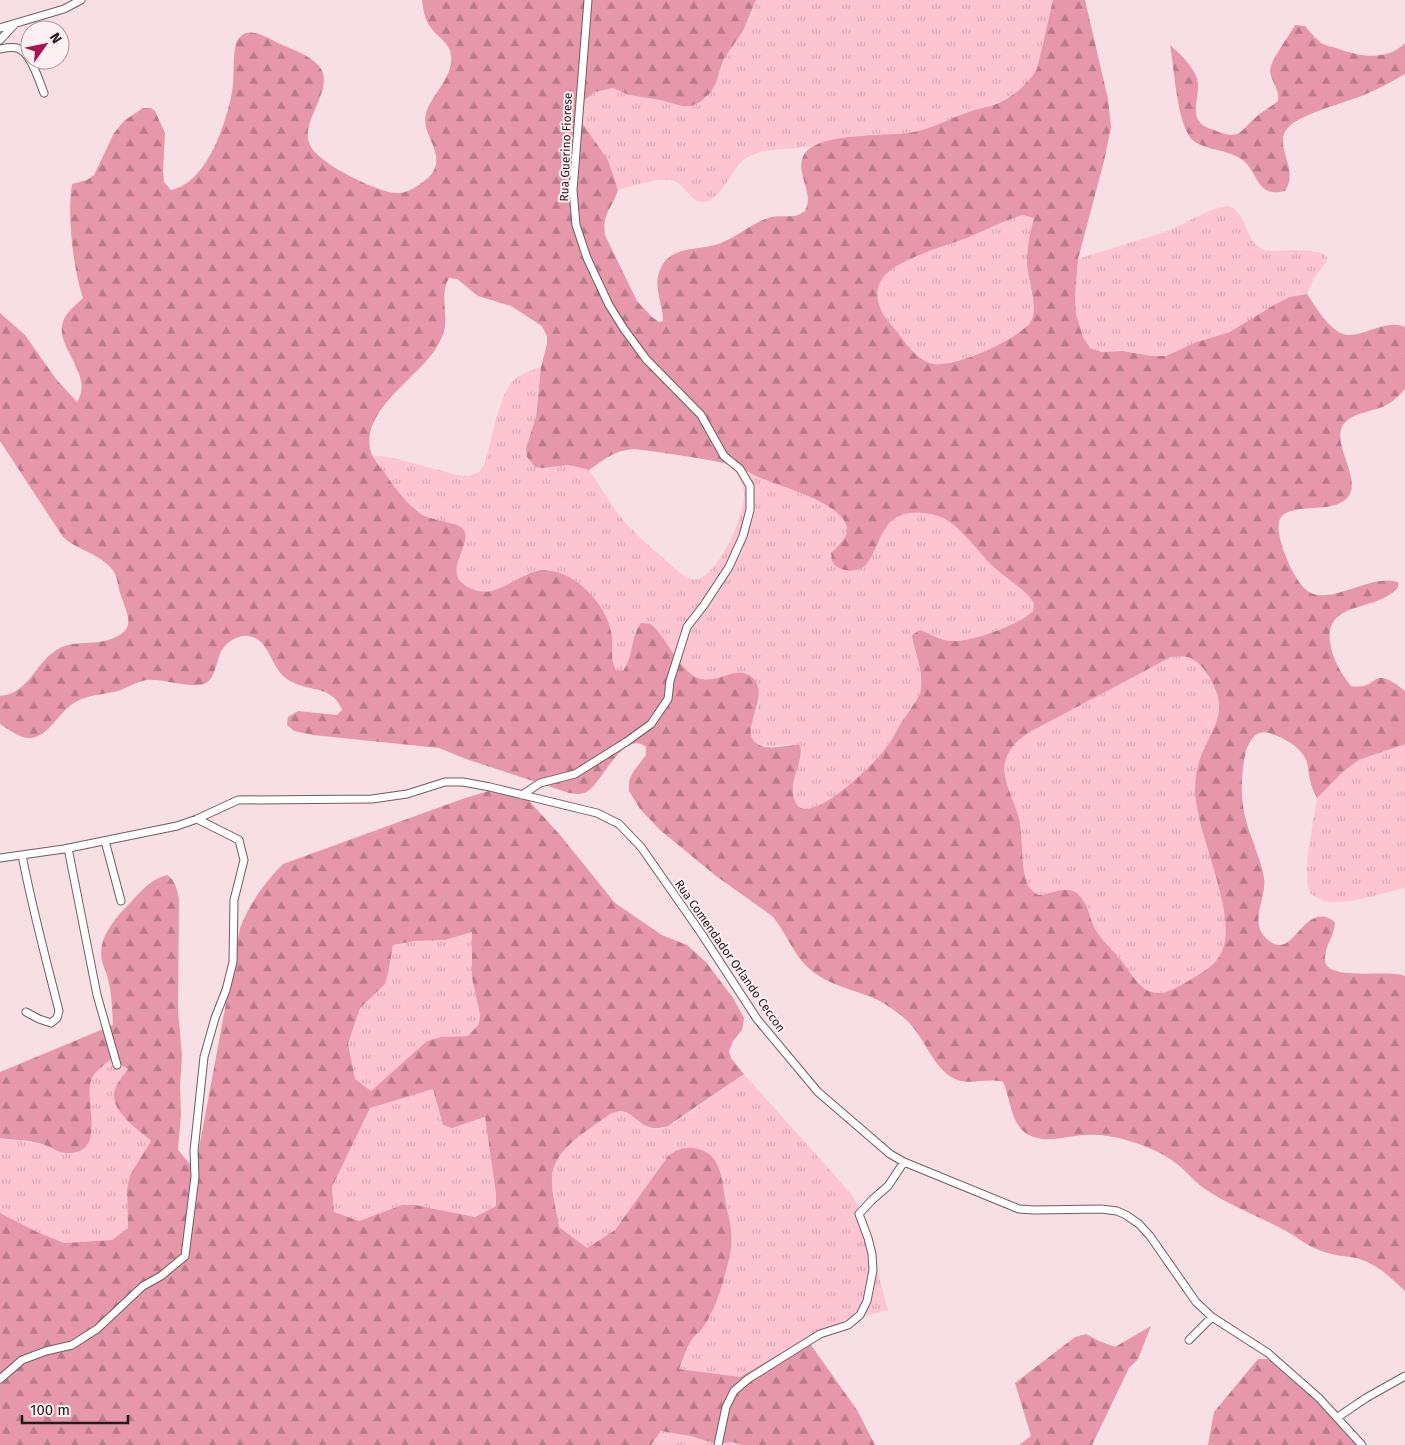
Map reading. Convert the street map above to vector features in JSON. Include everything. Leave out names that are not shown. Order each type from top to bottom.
[{"type":"street","points":[[0,28],[64,9],[80,0]]},
{"type":"street","name":"Rua Guerino Fiorese","points":[[522,794],[540,783],[575,774],[651,724],[668,700],[670,681],[687,627],[729,567],[743,536],[750,510],[750,486],[740,469],[724,456],[701,415],[646,359],[624,329],[587,258],[576,225],[573,190],[588,0]]},
{"type":"street","points":[[0,40],[14,25]]},
{"type":"street","points":[[0,49],[17,48],[26,54],[44,93]]},
{"type":"street","name":"Rua Comendador Orlando Ceccon","points":[[0,858],[68,848],[177,826],[238,800],[372,799],[407,794],[445,782],[463,782],[522,794],[597,813],[620,824],[640,846],[701,933],[757,1019],[796,1067],[818,1092],[890,1154],[904,1162],[1019,1209],[1100,1209],[1117,1211],[1126,1215],[1139,1224],[1150,1236],[1196,1302],[1212,1317],[1268,1353],[1319,1398],[1362,1445]]},
{"type":"street","points":[[0,1379],[22,1360],[46,1351],[72,1346],[97,1329],[119,1306],[143,1286],[161,1276],[185,1256],[195,1177],[194,1151],[204,1057],[233,962],[234,900],[244,860],[239,840],[197,819]]},
{"type":"street","points":[[106,840],[121,901]]},
{"type":"street","points":[[68,848],[97,996],[117,1065]]},
{"type":"street","points":[[22,855],[32,908],[59,1011],[57,1018],[51,1023],[26,1012]]},
{"type":"street","points":[[718,1445],[726,1407],[734,1391],[748,1379],[820,1334],[848,1325],[860,1315],[867,1301],[873,1270],[872,1254],[859,1214],[888,1186],[904,1162]]},
{"type":"street","points":[[1189,1340],[1212,1317]]},
{"type":"street","points":[[1338,1418],[1366,1398],[1405,1376]]},
{"type":"green space","points":[[422,0],[756,0],[743,31],[723,60],[716,83],[710,93],[700,102],[691,106],[682,106],[629,95],[613,88],[595,92],[582,102],[580,120],[608,160],[618,190],[606,216],[605,235],[637,301],[659,322],[663,321],[657,281],[662,265],[668,258],[684,250],[721,243],[768,218],[795,216],[805,211],[808,200],[801,164],[805,153],[824,142],[838,139],[916,132],[1004,100],[1023,87],[1037,69],[1053,0],[1085,0],[1108,99],[1111,127],[1078,259],[1075,296],[1076,314],[1083,337],[1090,348],[1102,352],[1123,351],[1152,356],[1166,356],[1197,342],[1230,332],[1290,297],[1307,294],[1328,323],[1344,334],[1352,335],[1387,325],[1405,327],[1405,389],[1388,404],[1356,415],[1342,427],[1340,435],[1341,444],[1352,482],[1348,497],[1342,502],[1326,507],[1290,511],[1283,515],[1279,521],[1279,531],[1285,555],[1297,579],[1309,592],[1318,595],[1329,595],[1376,582],[1388,580],[1398,582],[1398,587],[1389,595],[1378,601],[1355,608],[1336,619],[1331,628],[1330,642],[1337,666],[1351,686],[1367,685],[1380,678],[1394,683],[1405,691],[1405,744],[1359,760],[1344,771],[1317,798],[1311,784],[1306,760],[1299,750],[1291,743],[1277,736],[1265,732],[1259,733],[1252,739],[1246,751],[1242,788],[1245,817],[1264,878],[1258,918],[1262,932],[1267,939],[1276,945],[1285,944],[1307,923],[1315,918],[1324,917],[1335,922],[1325,955],[1328,967],[1347,973],[1397,974],[1405,976],[1405,1291],[1370,1263],[1356,1258],[1324,1252],[1222,1199],[1202,1187],[1180,1167],[1159,1152],[1111,1136],[1085,1135],[1042,1139],[1023,1131],[1012,1111],[1003,1082],[970,1082],[951,1077],[937,1064],[916,1031],[903,1017],[879,1001],[833,983],[812,971],[800,959],[772,916],[716,876],[660,830],[640,809],[629,791],[629,781],[633,772],[646,755],[646,747],[638,743],[622,750],[594,786],[588,791],[577,794],[466,759],[439,748],[313,735],[294,731],[287,725],[288,717],[298,711],[337,715],[342,710],[338,702],[327,693],[300,685],[284,677],[261,643],[255,638],[246,636],[228,642],[220,654],[211,679],[201,685],[146,680],[118,691],[85,698],[69,707],[43,733],[31,738],[18,735],[0,724],[0,696],[18,690],[55,651],[68,645],[111,639],[126,630],[128,624],[127,611],[113,570],[100,559],[63,537],[0,441],[0,313],[25,335],[56,379],[77,402],[81,392],[81,381],[78,371],[64,341],[62,331],[66,315],[83,298],[76,272],[72,241],[70,211],[72,184],[87,180],[94,175],[114,133],[125,120],[143,108],[151,108],[155,111],[165,133],[164,182],[171,190],[184,185],[195,176],[213,150],[225,120],[233,86],[236,43],[243,34],[250,32],[262,35],[304,55],[318,65],[323,74],[324,84],[312,116],[308,137],[311,147],[317,154],[330,165],[372,186],[392,193],[400,193],[412,189],[427,178],[435,167],[435,151],[426,126],[426,113],[446,78],[451,63],[450,51],[429,25]],"holes":[[[1023,215],[1034,218],[1029,240],[1027,263],[1034,307],[1032,319],[1016,335],[972,357],[944,364],[934,364],[922,359],[906,344],[881,310],[877,291],[882,279],[888,272],[908,260]],[[449,278],[457,279],[478,296],[511,306],[542,326],[547,336],[547,344],[541,367],[536,417],[526,448],[527,457],[535,467],[569,465],[589,470],[615,454],[634,449],[693,457],[732,465],[813,498],[838,513],[845,522],[847,532],[843,540],[831,553],[832,560],[838,568],[853,571],[866,565],[882,533],[893,520],[901,515],[911,513],[937,516],[951,523],[965,535],[997,570],[1026,593],[1034,603],[1033,611],[1006,627],[969,639],[949,641],[920,630],[912,635],[920,671],[920,694],[891,741],[869,767],[841,792],[826,802],[812,808],[802,808],[795,801],[793,794],[794,780],[800,759],[800,745],[762,746],[754,741],[751,734],[751,725],[759,696],[758,687],[753,678],[747,674],[740,673],[712,679],[698,678],[685,669],[651,624],[641,623],[635,634],[629,659],[623,671],[616,670],[612,658],[610,626],[599,605],[583,587],[563,574],[541,571],[530,573],[491,591],[470,588],[461,581],[457,574],[459,557],[465,541],[465,534],[462,528],[420,513],[409,504],[376,461],[372,455],[369,440],[372,426],[390,398],[426,361],[440,342],[445,326],[444,296]],[[1171,657],[1192,659],[1202,667],[1215,689],[1219,702],[1217,721],[1203,752],[1196,774],[1195,791],[1197,809],[1216,875],[1225,919],[1225,938],[1221,953],[1214,964],[1182,985],[1166,992],[1155,993],[1147,990],[1138,983],[1100,936],[1094,927],[1084,901],[1078,894],[1073,891],[1063,890],[1038,895],[1030,889],[1024,873],[1020,823],[1004,770],[1006,758],[1011,749],[1028,733]]]},
{"type":"green space","points":[[756,0],[1053,0],[1037,69],[1032,78],[1023,87],[992,105],[927,129],[909,133],[824,142],[805,147],[765,151],[755,154],[741,162],[716,196],[705,202],[696,200],[678,183],[668,180],[646,182],[618,190],[608,160],[580,120],[582,102],[595,92],[613,88],[629,95],[682,106],[716,83],[723,60],[751,15]]},
{"type":"green space","points":[[1295,25],[1305,26],[1323,44],[1356,54],[1382,55],[1398,49],[1405,43],[1405,74],[1369,93],[1310,114],[1293,123],[1283,137],[1283,146],[1290,177],[1285,191],[1276,192],[1264,188],[1240,158],[1201,145],[1189,137],[1181,114],[1176,90],[1170,45],[1189,64],[1197,78],[1196,115],[1198,120],[1210,128],[1234,135],[1242,131],[1256,117],[1278,101],[1278,92],[1270,71],[1276,55]]},
{"type":"green space","points":[[1228,206],[1238,213],[1255,244],[1264,250],[1302,250],[1323,253],[1327,258],[1326,263],[1314,278],[1307,294],[1275,305],[1229,333],[1196,343],[1177,353],[1165,356],[1123,351],[1101,352],[1090,347],[1083,339],[1076,318],[1075,293],[1078,259],[1167,231],[1205,213]]},
{"type":"green space","points":[[1023,215],[1034,218],[1028,262],[1033,313],[1027,326],[1004,342],[973,356],[936,364],[929,363],[917,356],[907,346],[879,305],[877,291],[882,278],[889,271],[910,259]]},
{"type":"green space","points":[[541,367],[536,417],[526,448],[543,468],[569,465],[589,470],[629,527],[676,570],[688,578],[700,578],[710,571],[728,546],[741,514],[744,491],[730,464],[814,499],[838,513],[845,522],[847,531],[843,540],[831,553],[847,570],[857,570],[868,562],[887,526],[898,517],[917,513],[943,517],[959,529],[992,564],[1026,593],[1034,603],[1033,611],[1017,622],[981,636],[950,641],[932,634],[914,647],[921,676],[920,694],[889,744],[869,767],[841,791],[813,808],[802,809],[795,802],[794,798],[795,771],[791,744],[777,746],[762,745],[751,738],[751,723],[759,697],[751,677],[739,673],[711,679],[698,678],[691,675],[679,662],[651,623],[635,630],[629,663],[623,671],[616,670],[611,662],[612,637],[608,623],[600,607],[584,587],[526,574],[494,590],[483,591],[471,588],[462,581],[457,571],[458,559],[465,541],[453,524],[425,515],[415,508],[396,489],[372,455],[398,459],[457,475],[469,476],[479,472],[484,465],[500,408],[508,388],[519,376]]},
{"type":"green space","points":[[1171,657],[1187,657],[1197,662],[1209,677],[1219,702],[1219,716],[1201,758],[1195,791],[1202,830],[1221,898],[1225,919],[1225,938],[1221,953],[1210,966],[1178,987],[1158,993],[1141,986],[1103,940],[1094,927],[1084,901],[1078,894],[1073,891],[1063,890],[1038,895],[1029,887],[1023,866],[1020,823],[1004,770],[1006,758],[1011,749],[1028,733]]},
{"type":"green space","points":[[1405,744],[1405,888],[1343,902],[1324,901],[1310,893],[1307,883],[1307,859],[1317,798],[1344,771],[1359,760]]},
{"type":"green space","points":[[489,791],[522,793],[560,835],[615,903],[662,935],[687,945],[706,962],[733,998],[744,1018],[742,1030],[733,1041],[729,1051],[731,1058],[744,1074],[668,1126],[649,1127],[631,1115],[619,1111],[610,1114],[583,1133],[566,1149],[554,1167],[552,1178],[553,1196],[559,1227],[587,1248],[615,1230],[668,1156],[680,1149],[693,1148],[703,1150],[716,1162],[722,1178],[732,1242],[718,1298],[704,1326],[689,1344],[679,1369],[740,1377],[806,1338],[857,1410],[875,1445],[742,1445],[732,1442],[717,1444],[690,1436],[661,1431],[651,1445],[0,1445],[0,1213],[64,1243],[112,1240],[128,1228],[127,1190],[130,1175],[151,1141],[126,1119],[116,1105],[115,1089],[128,1069],[111,1059],[93,1075],[90,1087],[91,1135],[88,1144],[80,1151],[64,1153],[37,1143],[0,1138],[0,1072],[113,1025],[108,977],[102,961],[102,944],[119,914],[151,882],[167,875],[174,882],[179,899],[178,1010],[182,1056],[181,1115],[178,1150],[195,1170],[240,928],[248,910],[264,886],[283,864]],"holes":[[[472,932],[472,978],[480,1015],[479,1024],[468,1036],[441,1037],[427,1041],[371,1091],[355,1079],[348,1044],[360,1008],[385,984],[393,945],[415,941],[445,940]],[[433,1089],[443,1125],[452,1128],[485,1117],[496,1206],[475,1217],[415,1205],[402,1205],[359,1221],[334,1212],[332,1187],[370,1108]]]},
{"type":"green space","points":[[473,931],[472,978],[480,1015],[479,1024],[468,1036],[441,1037],[427,1041],[371,1091],[355,1080],[348,1044],[360,1008],[385,984],[393,945],[415,941],[445,940]]},
{"type":"green space","points":[[111,1059],[128,1069],[115,1089],[116,1105],[126,1119],[151,1141],[136,1165],[127,1190],[128,1228],[112,1240],[64,1243],[0,1213],[0,1138],[42,1144],[54,1150],[86,1147],[90,1139],[91,1130],[89,1086],[93,1075]]},
{"type":"green space","points":[[744,1074],[853,1196],[869,1238],[888,1310],[844,1321],[806,1338],[740,1377],[679,1369],[691,1341],[706,1324],[723,1280],[733,1241],[726,1204],[668,1156],[615,1230],[587,1248],[559,1228],[553,1196],[552,1178],[554,1167],[566,1149],[583,1133],[610,1114],[624,1112],[652,1129],[667,1127]]},
{"type":"green space","points":[[433,1088],[440,1119],[466,1124],[485,1117],[496,1206],[475,1217],[415,1205],[402,1205],[359,1221],[334,1213],[332,1187],[370,1108]]},
{"type":"green space","points":[[1151,1326],[1138,1359],[1129,1368],[1092,1445],[1019,1445],[1031,1436],[1015,1383],[1075,1337],[1086,1334],[1115,1347]]},
{"type":"green space","points":[[1258,1359],[1268,1359],[1278,1364],[1363,1445],[1208,1445],[1214,1412]]},
{"type":"green space","points":[[661,1431],[690,1436],[717,1444],[732,1442],[742,1445],[651,1445]]}]
